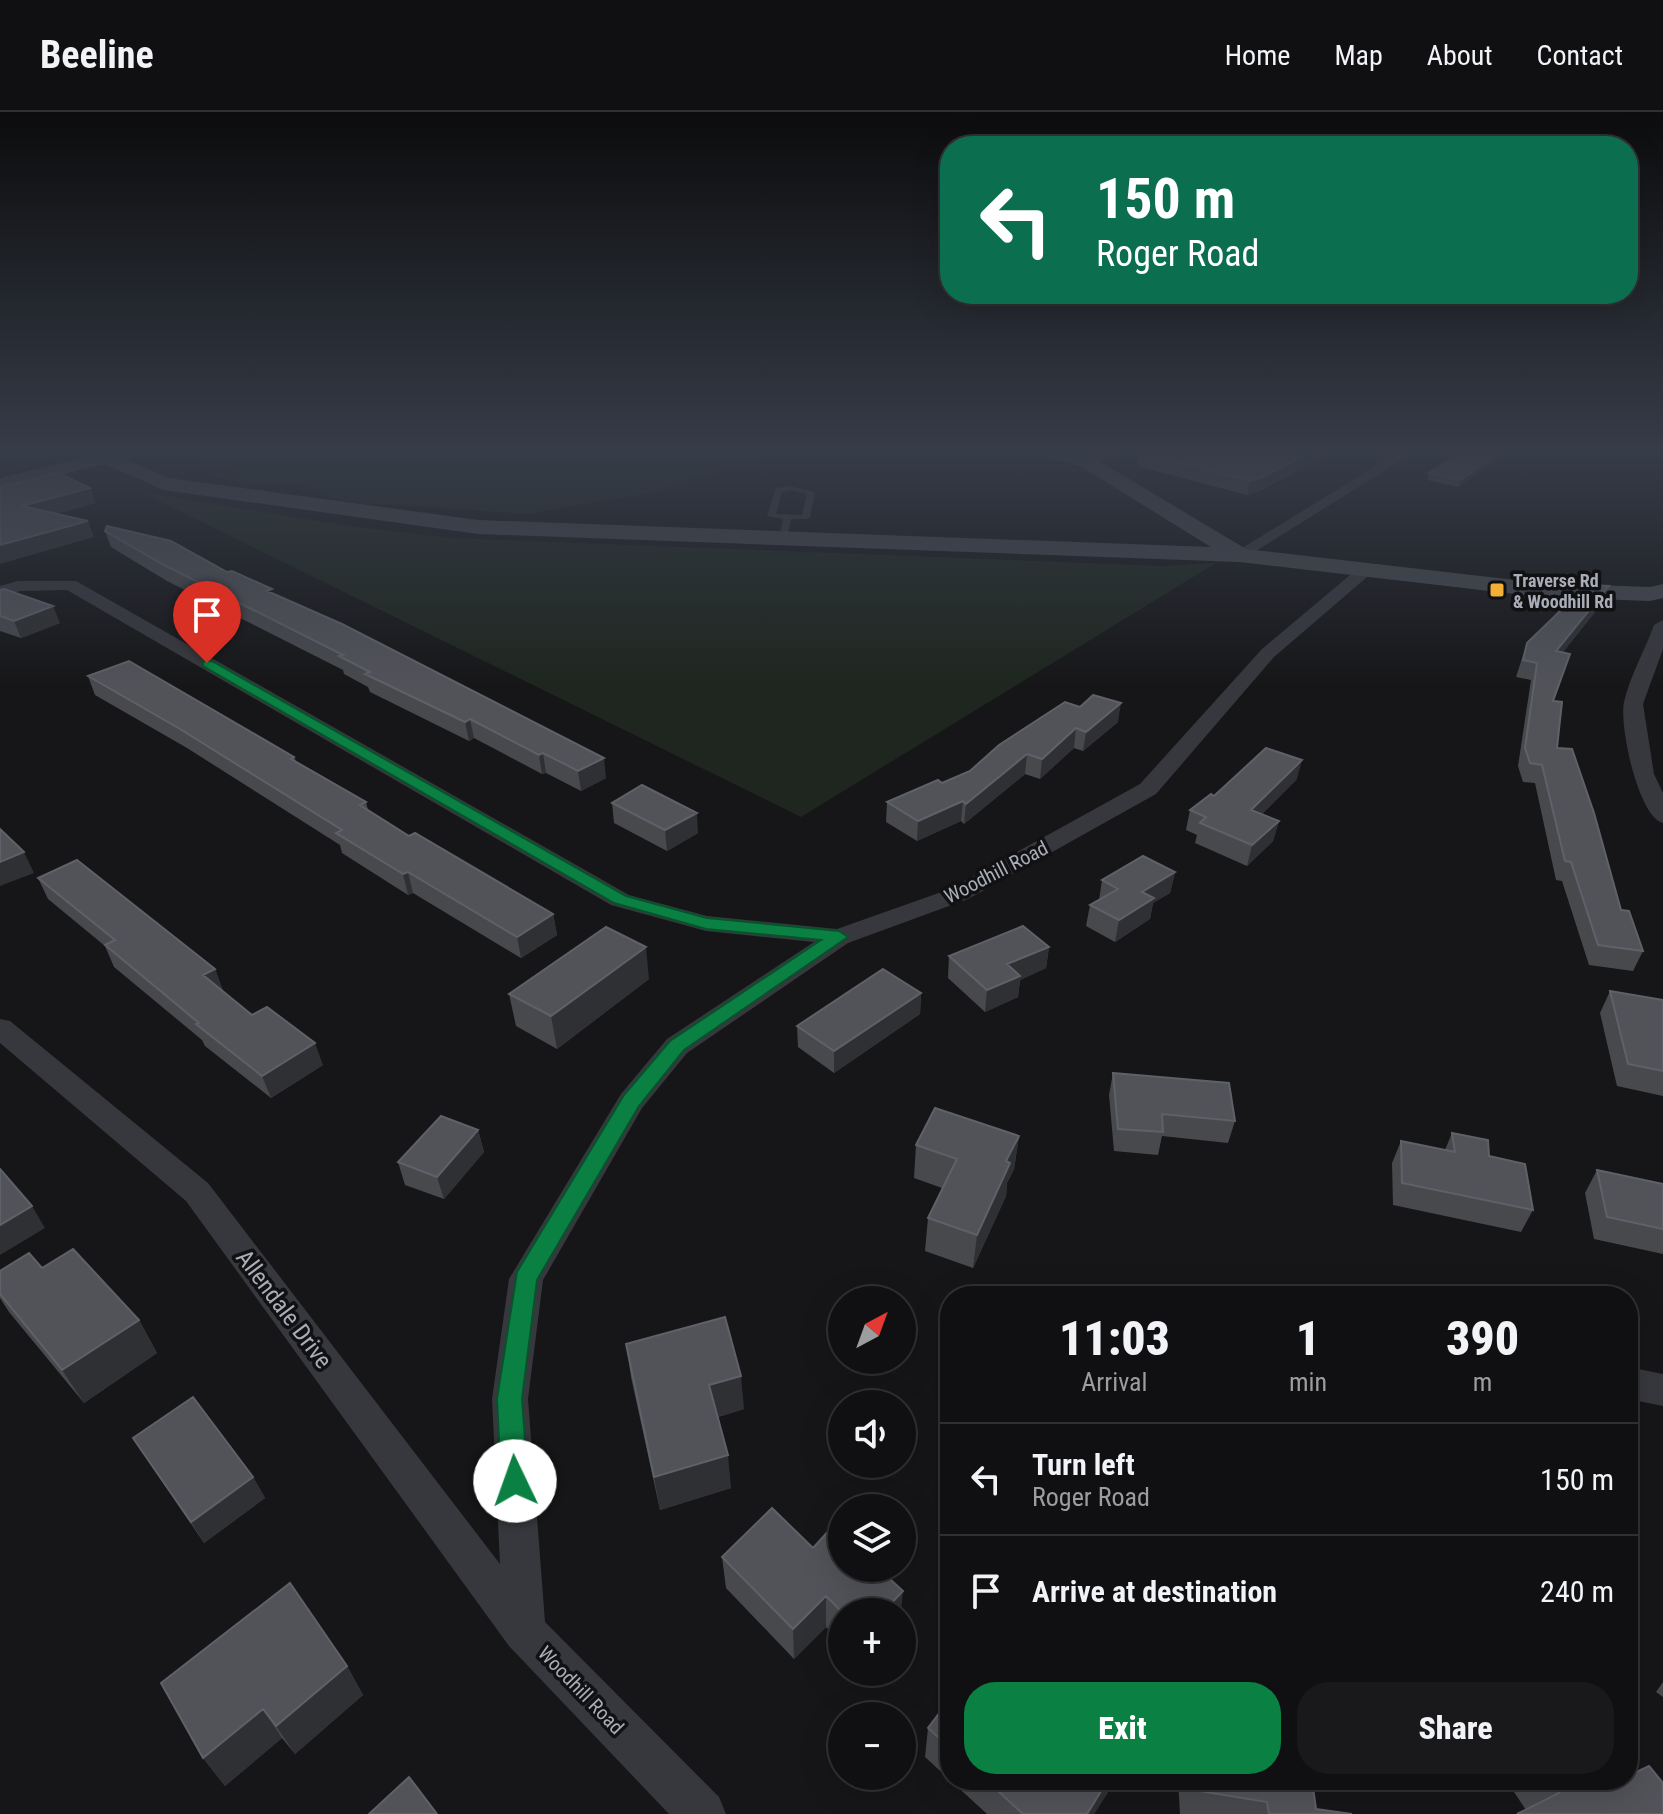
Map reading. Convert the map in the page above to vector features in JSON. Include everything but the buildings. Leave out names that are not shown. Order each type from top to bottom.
[{"type":"street","points":[[808,528],[1239,555],[1541,590],[1659,598]]},
{"type":"street","points":[[1196,528],[1239,555]]},
{"type":"street","points":[[1239,555],[1282,528]]},
{"type":"street","name":"Woodhill Road","points":[[702,1814],[524,1631],[510,1399],[526,1279],[631,1101],[677,1046],[839,937],[959,894],[1148,789],[1268,653],[1368,568]]},
{"type":"street","points":[[0,592],[18,586],[70,585],[620,900],[706,923],[839,937]]},
{"type":"street","points":[[1663,625],[1633,704],[1643,774],[1663,816]]},
{"type":"street","name":"Allendale Drive","points":[[0,1028],[197,1192],[524,1631]]},
{"type":"street","points":[[1638,1385],[1663,1390]]},
{"type":"shaded area","points":[[215,528],[370,528],[451,538],[1162,566],[1216,563],[801,817]]},
{"type":"place","name":"Traverse Rd & Woodhill Rd","points":[[1497,590]]},
{"type":"route","points":[[207,663],[620,900],[706,923],[839,937],[677,1046],[631,1101],[616,1126],[526,1279],[510,1399],[515,1481]]}]
